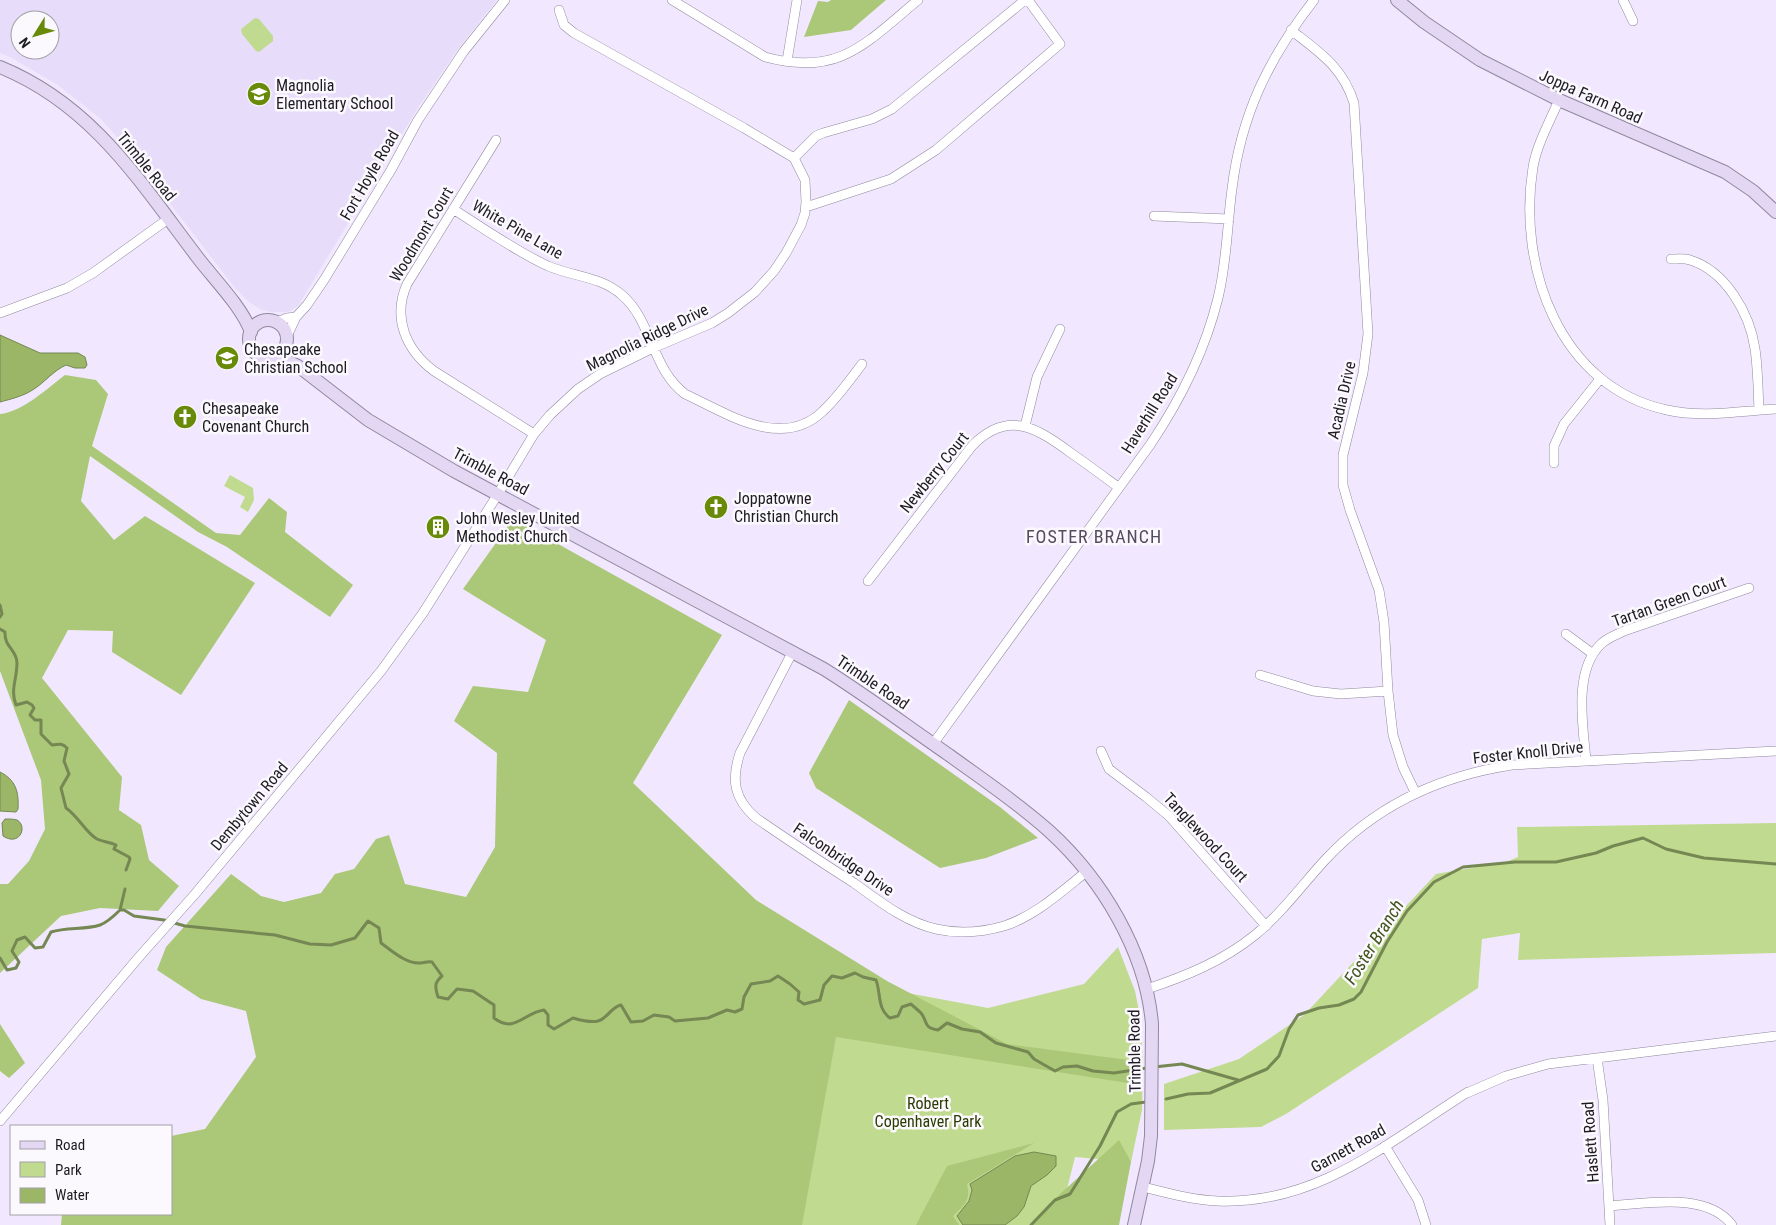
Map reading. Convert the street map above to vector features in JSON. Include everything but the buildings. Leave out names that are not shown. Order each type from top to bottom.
[{"type":"street","name":"Fort Hoyle Road","points":[[287,339],[296,317],[307,305],[324,280],[391,170],[418,120],[464,51],[505,0]]},
{"type":"street","points":[[672,0],[765,57],[787,62],[807,63],[824,62],[840,58],[868,42],[918,0]]},
{"type":"street","points":[[787,62],[797,0]]},
{"type":"street","points":[[559,10],[564,25],[574,32],[794,158],[816,136],[872,119],[892,109],[1026,0],[1060,44],[936,150],[891,178],[806,207]]},
{"type":"street","name":"Haverhill Road","points":[[933,744],[1118,487],[1175,406],[1190,379],[1202,350],[1218,297],[1226,256],[1234,172],[1242,134],[1259,88],[1291,30],[1314,0]]},
{"type":"street","name":"Joppa Farm Road","points":[[1397,0],[1459,46],[1500,71],[1559,100],[1725,172],[1753,191],[1776,212]]},
{"type":"street","points":[[1623,0],[1633,21]]},
{"type":"street","name":"Acadia Drive","points":[[1291,30],[1330,61],[1340,72],[1354,103],[1368,334],[1363,373],[1343,455],[1343,476],[1350,510],[1379,590],[1384,622],[1393,735],[1414,792]]},
{"type":"street","name":"Trimble Road","points":[[0,67],[28,80],[53,95],[87,121],[110,144],[243,314],[251,332]]},
{"type":"street","points":[[1559,100],[1538,148],[1534,165],[1529,213],[1532,245],[1540,284],[1554,318],[1572,347],[1600,379],[1630,398],[1666,410],[1695,413],[1776,409]]},
{"type":"street","name":"Woodmont Court","points":[[496,140],[403,293],[400,318],[404,333],[412,350],[428,366],[534,434]]},
{"type":"street","name":"Magnolia Ridge Drive","points":[[498,494],[534,434],[558,407],[590,381],[614,366],[712,323],[742,303],[774,271],[801,225],[806,207],[805,180],[794,158]]},
{"type":"street","name":"White Pine Lane","points":[[453,209],[546,265],[565,272],[592,278],[613,288],[630,302],[636,311],[664,372],[670,380],[686,394],[749,424],[785,429],[796,427],[816,417],[824,411],[862,364]]},
{"type":"street","points":[[1154,216],[1229,219]]},
{"type":"street","points":[[1,310],[67,288],[93,273],[168,219]]},
{"type":"street","points":[[1671,259],[1688,260],[1703,265],[1726,285],[1737,301],[1748,322],[1755,348],[1759,410]]},
{"type":"street","points":[[243,314],[248,314],[271,321],[282,325],[287,339],[281,353],[270,358],[253,350],[250,338],[251,332],[259,322],[271,321],[296,317]]},
{"type":"street","points":[[1025,426],[1037,377],[1060,329]]},
{"type":"street","name":"Trimble Road","points":[[287,339],[298,366]]},
{"type":"street","name":"Trimble Road","points":[[270,358],[282,359],[298,366],[368,420],[454,470],[793,651],[873,700],[1036,820],[1062,843],[1086,872],[1121,925],[1147,990],[1152,1024],[1152,1120],[1148,1161],[1134,1225]]},
{"type":"street","points":[[1554,463],[1554,446],[1561,429],[1600,379]]},
{"type":"street","name":"Newberry Court","points":[[868,581],[980,438],[995,429],[1013,426],[1034,428],[1118,487]]},
{"type":"street","name":"Dembytown Road","points":[[0,1121],[165,929],[381,671],[422,613],[498,494]]},
{"type":"street","name":"Tartan Green Court","points":[[1586,760],[1582,687],[1584,676],[1593,654],[1601,644],[1612,636],[1749,588]]},
{"type":"street","points":[[1566,634],[1593,654]]},
{"type":"street","name":"Falconbridge Drive","points":[[793,651],[740,753],[735,768],[736,788],[739,798],[756,818],[899,914],[936,929],[985,930],[1005,925],[1022,918],[1044,905],[1086,872]]},
{"type":"street","points":[[1260,675],[1313,691],[1341,694],[1388,691]]},
{"type":"street","name":"Foster Knoll Drive","points":[[1147,990],[1210,964],[1266,926],[1292,900],[1325,860],[1346,839],[1372,818],[1414,792],[1456,777],[1487,769],[1539,763],[1776,751]]},
{"type":"street","name":"Tanglewood Court","points":[[1101,752],[1110,769],[1169,816],[1266,926]]},
{"type":"street","name":"Garnett Road","points":[[1142,1187],[1207,1200],[1235,1201],[1289,1193],[1324,1181],[1347,1170],[1468,1092],[1535,1066],[1776,1036]]},
{"type":"street","name":"Haslett Road","points":[[1597,1058],[1603,1100],[1610,1225]]},
{"type":"street","points":[[1385,1146],[1418,1200],[1426,1225]]},
{"type":"street","points":[[1608,1206],[1686,1203],[1700,1205],[1717,1211],[1732,1225]]},
{"type":"shaded area","points":[[0,0],[497,0],[458,49],[419,106],[298,306],[288,312],[271,312],[260,309],[249,302],[235,288],[131,153],[101,119],[58,85],[15,60],[60,60],[60,10],[10,10],[10,57],[0,53]]},
{"type":"shaded area","points":[[831,0],[886,0],[851,30],[804,37],[818,1],[828,2]]},
{"type":"shaded area","points":[[65,375],[96,380],[108,394],[92,446],[216,533],[240,535],[269,498],[287,512],[285,532],[353,585],[330,617],[227,547],[198,532],[90,456],[81,501],[114,540],[145,516],[255,583],[181,695],[112,652],[113,631],[68,630],[42,678],[122,777],[119,810],[141,825],[149,860],[179,886],[158,911],[100,908],[61,916],[0,973],[0,884],[8,884],[29,861],[45,829],[41,780],[0,671],[0,414],[26,404]]},
{"type":"shaded area","points":[[513,519],[722,635],[633,783],[756,900],[887,981],[1007,1044],[1136,1061],[1134,1084],[836,1037],[802,1225],[61,1225],[62,1215],[172,1215],[172,1136],[205,1129],[256,1057],[246,1011],[201,999],[157,970],[166,947],[231,874],[261,896],[284,902],[321,893],[335,874],[354,869],[376,839],[389,835],[405,884],[466,897],[495,847],[497,753],[454,721],[473,686],[528,692],[546,640],[463,589]]},
{"type":"shaded area","points":[[849,700],[1000,807],[1038,838],[986,858],[940,868],[816,788],[809,773]]},
{"type":"shaded area","points":[[0,1024],[25,1063],[9,1078],[0,1071]]},
{"type":"shaded area","points":[[1119,1140],[1131,1162],[1119,1225],[1030,1225],[1046,1207]]},
{"type":"shaded area","points":[[1034,1143],[967,1184],[968,1194],[966,1202],[953,1216],[959,1225],[916,1225],[947,1166]]},
{"type":"green space","points":[[255,18],[259,19],[273,36],[273,41],[259,52],[242,34],[241,29]]},
{"type":"green space","points":[[230,475],[253,488],[254,500],[248,512],[240,507],[245,497],[224,486]]},
{"type":"green space","points":[[1776,823],[1776,953],[1518,960],[1520,933],[1482,939],[1478,988],[1286,1114],[1261,1127],[1164,1130],[1164,1084],[1239,1059],[1304,1015],[1436,874],[1506,862],[1518,857],[1517,827]]},
{"type":"green space","name":"Robert Copenhaver Park","points":[[1118,947],[1135,991],[1140,1016],[1143,1063],[1142,1110],[1131,1162],[1075,1157],[1058,1225],[782,1225],[845,977],[913,994],[988,1008],[1084,984]]},
{"type":"water","points":[[0,335],[40,353],[78,353],[85,357],[87,365],[85,368],[75,368],[66,365],[30,391],[0,402]]},
{"type":"water","points":[[0,772],[10,779],[17,792],[18,809],[16,812],[0,811]]},
{"type":"water","points":[[5,819],[17,820],[20,823],[22,831],[18,837],[9,839],[3,836],[2,823]]},
{"type":"water","points":[[1034,1152],[1056,1156],[1056,1166],[1031,1186],[1024,1207],[1017,1216],[1005,1225],[963,1225],[957,1216],[969,1201],[972,1190],[970,1184],[1015,1156]]},
{"type":"waterway","points":[[0,605],[2,614],[0,617]]},
{"type":"waterway","points":[[0,629],[5,632],[6,641],[15,655],[17,663],[14,684],[14,700],[16,705],[27,702],[32,705],[34,708],[30,715],[35,720],[41,720],[41,734],[52,745],[60,744],[67,748],[64,761],[69,774],[61,788],[66,808],[93,836],[99,840],[116,845],[114,849],[129,857],[126,870]]},
{"type":"waterway","name":"Foster Branch","points":[[1166,1099],[1188,1094],[1210,1093],[1267,1069],[1279,1056],[1289,1029],[1298,1015],[1319,1008],[1339,1005],[1354,999],[1361,992],[1387,942],[1407,911],[1434,882],[1463,867],[1515,862],[1556,862],[1596,853],[1643,838],[1666,849],[1704,858],[1776,864]]},
{"type":"waterway","points":[[120,910],[125,889]]},
{"type":"waterway","points":[[0,958],[7,970],[16,968],[19,962],[12,951],[17,940],[25,937],[35,948],[43,947],[51,932],[100,925],[108,921],[120,910],[124,910],[134,916],[164,920],[185,926],[275,935],[310,944],[331,945],[355,938],[368,921],[379,928],[381,943],[399,956],[415,963],[432,962],[442,976],[436,985],[438,997],[448,999],[457,989],[473,991],[494,1005],[494,1018],[508,1024],[544,1010],[548,1015],[548,1025],[554,1029],[573,1018],[595,1022],[601,1020],[614,1008],[621,1005],[631,1022],[643,1021],[654,1015],[669,1017],[675,1021],[708,1018],[727,1010],[735,1012],[742,1009],[744,997],[751,984],[770,981],[778,976],[799,992],[798,1000],[804,1004],[820,1000],[824,985],[832,976],[842,978],[855,973],[876,980],[881,1005],[890,1018],[898,1016],[902,1007],[911,1004],[921,1013],[930,1028],[938,1030],[947,1023],[962,1029],[980,1032],[996,1043],[1028,1052],[1034,1059],[1055,1071],[1063,1067],[1077,1066],[1093,1071],[1114,1073],[1147,1068]]},
{"type":"waterway","points":[[1154,1067],[1182,1064],[1238,1080]]},
{"type":"waterway","name":"Foster Branch","points":[[1031,1225],[1055,1200],[1070,1194],[1100,1146],[1117,1112],[1131,1104],[1146,1102]]},
{"type":"place","name":"Magnolia Elementary School","points":[[259,94]]},
{"type":"place","name":"Chesapeake Christian School","points":[[227,358]]},
{"type":"place","name":"Chesapeake Covenant Church","points":[[185,417]]},
{"type":"place","name":"Joppatowne Christian Church","points":[[716,507]]},
{"type":"place","name":"John Wesley United Methodist Church","points":[[438,527]]},
{"type":"district","name":"FOSTER BRANCH","points":[[1094,537]]}]
